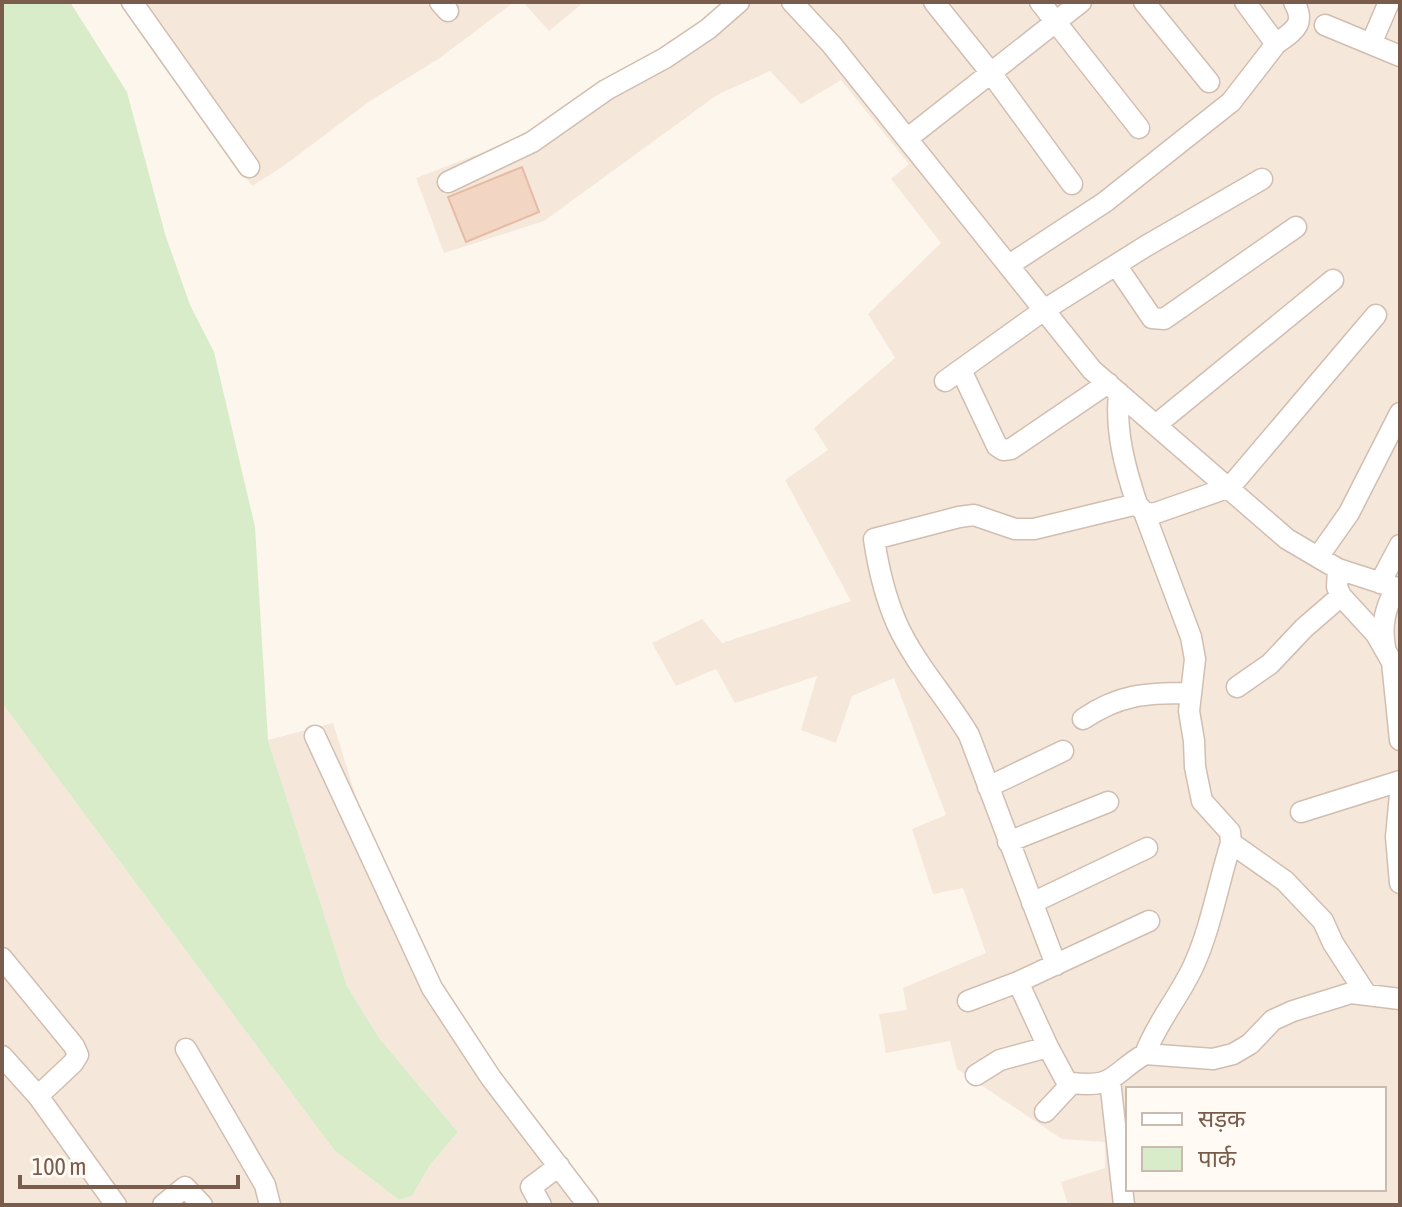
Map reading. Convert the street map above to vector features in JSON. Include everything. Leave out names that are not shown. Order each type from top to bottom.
[{"type":"street","points":[[132,2],[249,167]]},
{"type":"street","points":[[448,182],[532,142],[606,90],[676,51],[739,2]]},
{"type":"street","points":[[792,2],[832,45],[908,138],[1092,370],[1287,539],[1338,569],[1392,587]]},
{"type":"street","points":[[934,2],[991,73],[1072,184]]},
{"type":"street","points":[[1040,2],[1139,128]]},
{"type":"street","points":[[908,138],[1081,2]]},
{"type":"street","points":[[1144,2],[1209,82]]},
{"type":"street","points":[[1245,2],[1276,44]]},
{"type":"street","points":[[1009,265],[1105,202],[1231,102],[1276,44],[1295,29],[1300,13],[1294,2]]},
{"type":"street","points":[[1371,44],[1389,2]]},
{"type":"street","points":[[1325,25],[1400,56]]},
{"type":"street","points":[[1113,388],[1011,449],[1003,450],[997,446],[953,376],[1044,310],[1262,179]]},
{"type":"street","points":[[1116,265],[1152,318],[1164,319],[1296,227]]},
{"type":"street","points":[[1157,424],[1333,280]]},
{"type":"street","points":[[1056,965],[969,735],[896,623],[874,539],[974,515],[1015,529],[1034,529],[1141,508],[1153,514],[1230,487],[1376,315]]},
{"type":"street","points":[[1045,1112],[1072,1083],[1093,1086],[1110,1080],[1145,1054],[1151,1037],[1192,969],[1213,910],[1231,843],[1230,832],[1202,801],[1195,767],[1189,693],[1195,659],[1191,637],[1122,451],[1113,388]]},
{"type":"street","points":[[1318,557],[1349,513],[1400,413]]},
{"type":"street","points":[[1386,650],[1382,630],[1400,545]]},
{"type":"street","points":[[1338,569],[1337,587],[1341,596],[1376,634],[1392,662],[1400,740]]},
{"type":"street","points":[[1237,687],[1263,670],[1341,596]]},
{"type":"street","points":[[1083,719],[1107,703],[1123,698],[1189,693]]},
{"type":"street","points":[[315,736],[432,988],[491,1078],[588,1205]]},
{"type":"street","points":[[988,787],[1063,751]]},
{"type":"street","points":[[1301,812],[1400,781]]},
{"type":"street","points":[[1400,794],[1396,837],[1400,883]]},
{"type":"street","points":[[1008,842],[1108,802]]},
{"type":"street","points":[[1231,843],[1285,881],[1323,921],[1333,943],[1366,994]]},
{"type":"street","points":[[1032,903],[1147,848]]},
{"type":"street","points":[[968,1001],[1018,982],[1149,921]]},
{"type":"street","points":[[2,958],[74,1046],[78,1055],[38,1096]]},
{"type":"street","points":[[1018,982],[1069,1086]]},
{"type":"street","points":[[1145,1054],[1213,1059],[1233,1054],[1250,1044],[1273,1020],[1293,1011],[1351,993],[1400,999]]},
{"type":"street","points":[[976,1075],[1000,1060],[1048,1047]]},
{"type":"street","points":[[186,1049],[265,1185],[270,1205]]},
{"type":"street","points":[[2,1056],[38,1096],[116,1205]]},
{"type":"street","points":[[1110,1080],[1124,1205]]},
{"type":"street","points":[[541,1205],[531,1187],[559,1166]]},
{"type":"street","points":[[163,1205],[185,1187],[202,1205]]},
{"type":"shaded area","points":[[118,2],[514,2],[440,58],[370,101],[252,186]]},
{"type":"shaded area","points":[[523,2],[584,2],[549,31]]},
{"type":"shaded area","points":[[725,2],[1400,2],[1400,1205],[1068,1205],[1061,1182],[1105,1168],[1105,1142],[1062,1139],[957,1069],[950,1041],[886,1053],[879,1014],[907,1010],[903,988],[986,953],[963,888],[933,894],[912,829],[946,815],[894,678],[852,696],[836,743],[801,730],[817,676],[735,703],[716,669],[676,686],[652,643],[702,619],[722,643],[851,601],[785,480],[828,450],[814,428],[895,358],[868,314],[941,243],[891,179],[909,164],[841,80],[801,104],[770,71],[717,95],[544,221],[444,253],[416,178],[520,138],[623,69],[655,58]]},
{"type":"shaded area","points":[[2,703],[334,1150],[399,1200],[412,1196],[430,1165],[458,1132],[379,1038],[347,986],[268,740],[333,723],[368,835],[436,986],[497,1075],[599,1205],[2,1205]]},
{"type":"green space","points":[[2,2],[70,2],[127,92],[165,234],[190,305],[214,352],[255,527],[268,740],[347,986],[379,1038],[458,1132],[430,1165],[412,1196],[399,1200],[334,1150],[2,703]]},
{"type":"building","points":[[522,167],[539,212],[466,242],[448,197]]}]
